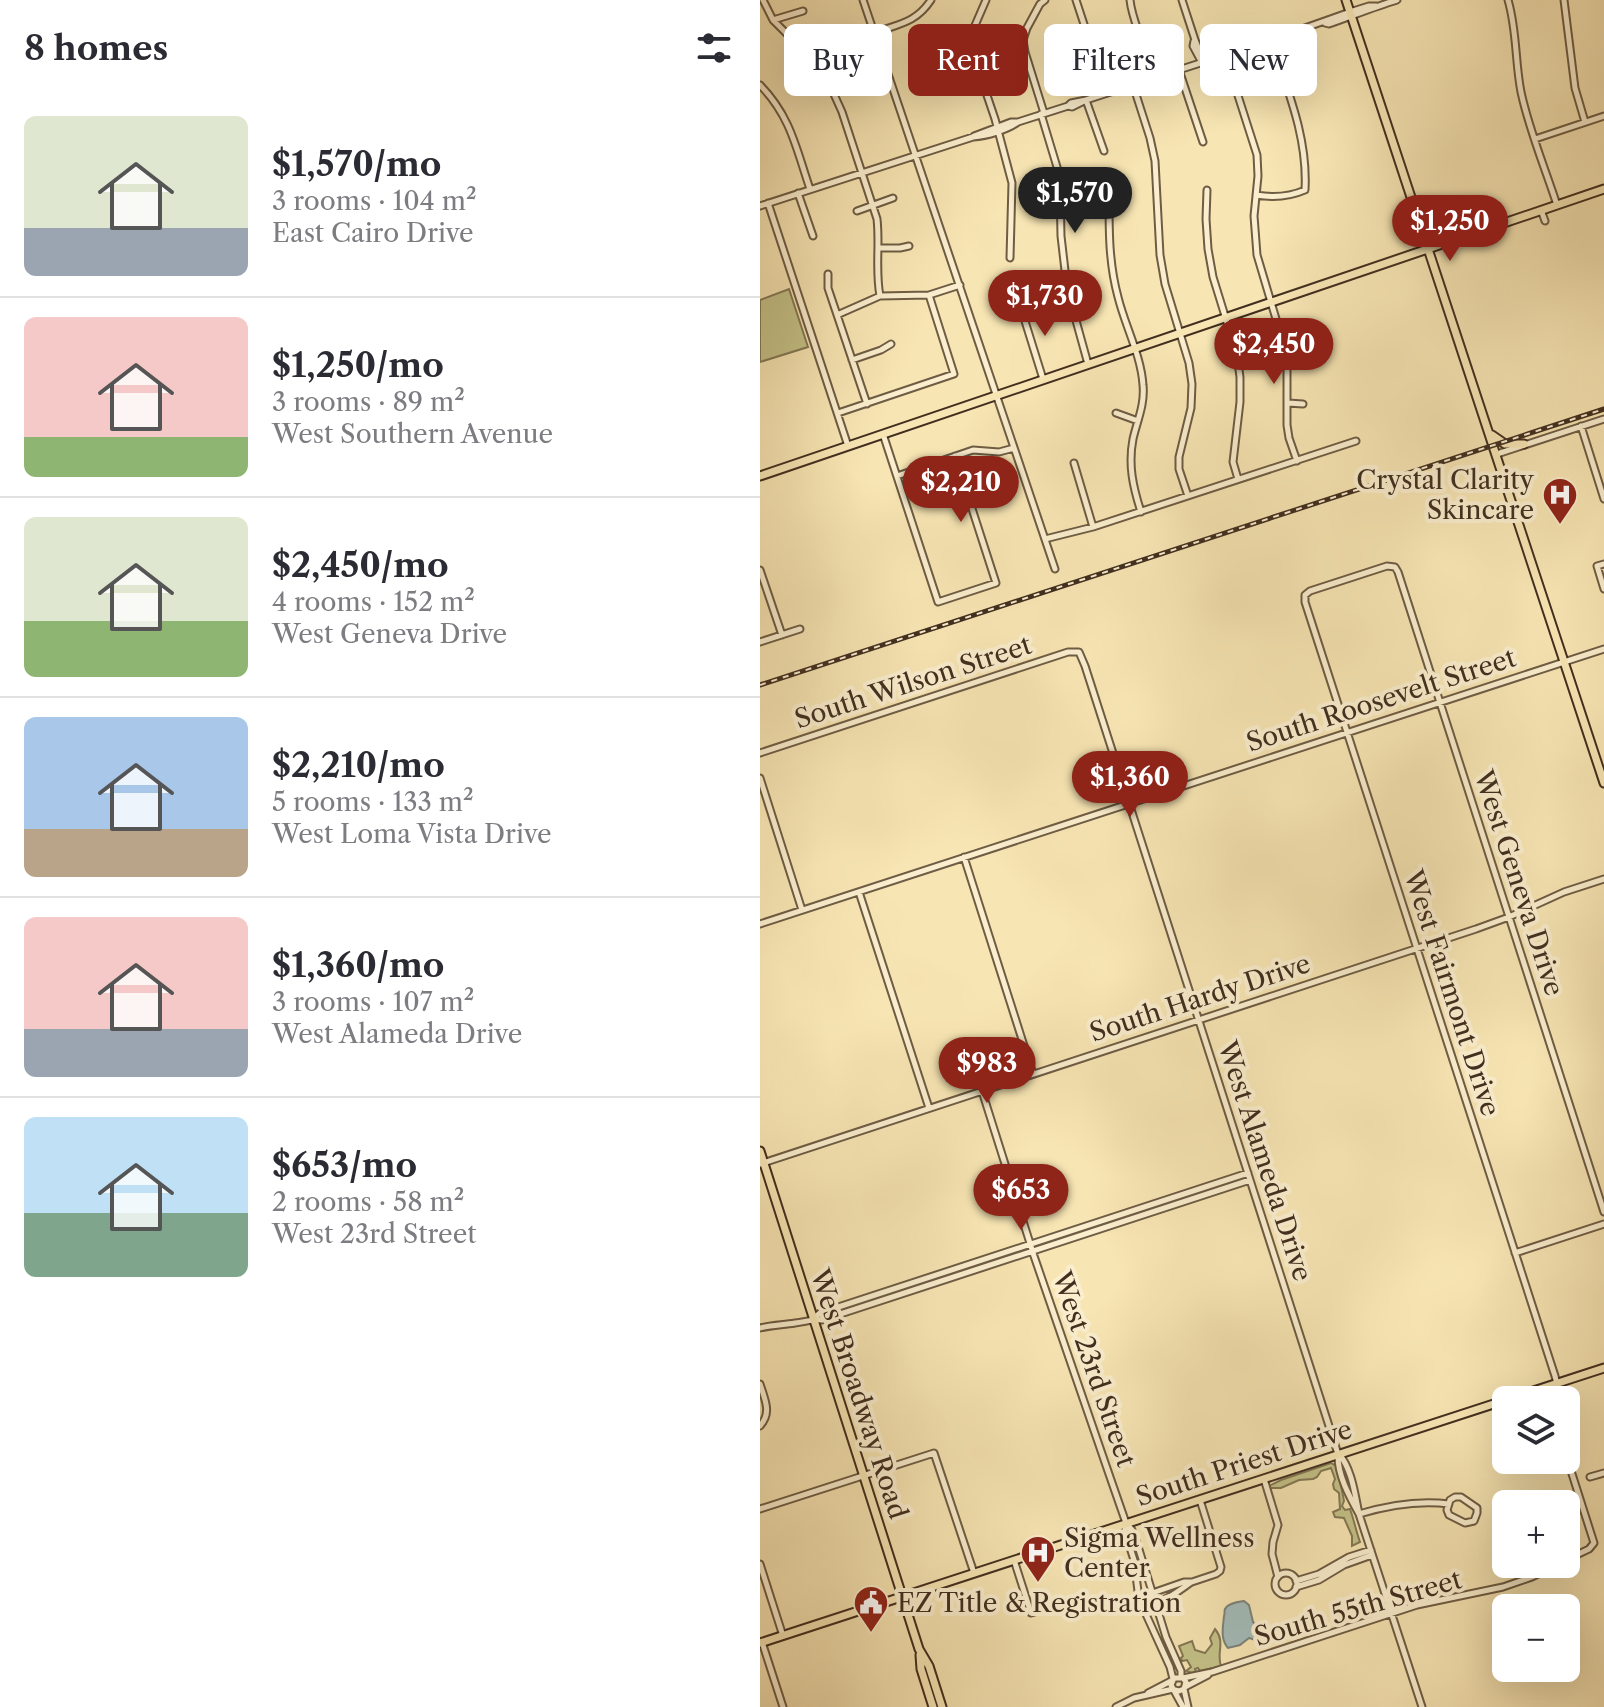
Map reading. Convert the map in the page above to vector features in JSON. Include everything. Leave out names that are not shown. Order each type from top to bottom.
[{"type":"main road","points":[[1346,0],[1604,783]]},
{"type":"main road","points":[[760,476],[1604,189]]},
{"type":"main road","points":[[1490,433],[1505,444],[1524,444]]},
{"type":"main road","name":"West Broadway Road","points":[[760,1151],[919,1649],[929,1666],[942,1707]]},
{"type":"main road","name":"South Priest Drive","points":[[761,1642],[1604,1368]]},
{"type":"main road","name":"West Broadway Road","points":[[919,1649],[921,1669],[933,1707]]},
{"type":"street","points":[[763,0],[773,20],[820,65],[842,112],[877,219],[877,281],[880,296]]},
{"type":"street","points":[[863,0],[871,24]]},
{"type":"street","points":[[892,26],[915,18],[931,0]]},
{"type":"street","points":[[986,0],[970,37],[971,48],[1012,183],[1010,258]]},
{"type":"street","points":[[1045,0],[1033,16],[1023,40],[1057,167],[1067,288],[1088,364]]},
{"type":"street","points":[[1076,0],[1084,24]]},
{"type":"street","points":[[1130,0],[1135,24]]},
{"type":"street","points":[[1182,0],[1200,62]]},
{"type":"street","points":[[1317,25],[1329,24],[1397,0]]},
{"type":"street","points":[[1508,0],[1522,94],[1557,205]]},
{"type":"street","points":[[1564,0],[1575,88],[1585,122]]},
{"type":"street","points":[[773,20],[803,11]]},
{"type":"street","points":[[760,85],[784,114],[810,189]]},
{"type":"street","points":[[1184,85],[1203,142]]},
{"type":"street","points":[[892,86],[1055,569]]},
{"type":"street","points":[[760,206],[1098,96]]},
{"type":"street","points":[[1137,96],[1155,161],[1160,255],[1165,284],[1189,363],[1192,384],[1191,408],[1179,457],[1179,469],[1188,496]]},
{"type":"street","points":[[1238,96],[1257,155],[1254,216],[1257,255],[1287,360],[1287,425],[1297,461]]},
{"type":"street","points":[[1256,195],[1279,197],[1305,190],[1301,134],[1289,96]]},
{"type":"street","points":[[1086,100],[1104,151]]},
{"type":"street","points":[[1535,139],[1604,116]]},
{"type":"street","points":[[1207,190],[1208,249],[1213,277],[1237,355],[1240,377],[1233,462],[1238,479]]},
{"type":"street","points":[[798,193],[813,236]]},
{"type":"street","points":[[857,211],[893,198]]},
{"type":"street","points":[[1109,199],[1112,269],[1143,386],[1143,406],[1130,457],[1131,480],[1141,512]]},
{"type":"street","points":[[768,203],[848,446]]},
{"type":"street","points":[[1541,210],[1545,221]]},
{"type":"street","points":[[878,248],[909,246]]},
{"type":"street","points":[[828,274],[828,288],[867,404]]},
{"type":"street","points":[[837,315],[880,296],[929,295],[960,285]]},
{"type":"street","points":[[838,413],[954,374],[929,295]]},
{"type":"street","points":[[1020,305],[1043,379]]},
{"type":"street","points":[[852,360],[891,344]]},
{"type":"street","points":[[1288,403],[1303,404]]},
{"type":"street","points":[[1116,413],[1138,421]]},
{"type":"street","points":[[1497,454],[1604,419]]},
{"type":"street","points":[[1581,426],[1604,499]]},
{"type":"street","points":[[883,434],[938,602],[996,583],[955,456]]},
{"type":"street","points":[[1045,539],[1141,512],[1356,441]]},
{"type":"street","points":[[897,476],[979,449],[999,452],[1014,448]]},
{"type":"street","points":[[1074,463],[1093,527]]},
{"type":"street","points":[[1604,564],[1597,566],[1604,589]]},
{"type":"street","name":"West Geneva Drive","points":[[1305,596],[1310,591],[1387,566],[1395,567],[1398,572],[1604,1212]]},
{"type":"street","points":[[760,570],[782,635]]},
{"type":"street","points":[[1296,595],[1305,596]]},
{"type":"street","name":"West Fairmont Drive","points":[[1305,596],[1558,1386]]},
{"type":"street","points":[[760,642],[800,629]]},
{"type":"street","name":"South Roosevelt Street","points":[[760,924],[1604,649]]},
{"type":"street","name":"South Wilson Street","points":[[760,753],[1068,652],[1079,652]]},
{"type":"street","name":"West Alameda Drive","points":[[1079,652],[1349,1496],[1359,1514],[1422,1707]]},
{"type":"street","points":[[760,778],[802,910]]},
{"type":"street","points":[[964,857],[1034,1074]]},
{"type":"street","name":"South Hardy Drive","points":[[762,1163],[1509,917],[1556,895],[1604,879]]},
{"type":"street","points":[[859,892],[929,1108]]},
{"type":"street","name":"West 23rd Street","points":[[982,1091],[1126,1523]]},
{"type":"street","points":[[760,1328],[822,1320],[1249,1176]]},
{"type":"street","points":[[1515,1253],[1604,1224]]},
{"type":"street","points":[[760,1384],[767,1408],[767,1421],[760,1426]]},
{"type":"street","points":[[760,1509],[934,1453],[974,1573]]},
{"type":"street","points":[[1590,1477],[1604,1473]]},
{"type":"street","points":[[1263,1478],[1278,1525],[1272,1554],[1278,1577],[1275,1585],[1281,1593],[1289,1594],[1296,1584],[1319,1580],[1372,1553]]},
{"type":"street","points":[[1455,1497],[1472,1503],[1477,1508],[1474,1521],[1465,1523],[1449,1515],[1449,1504],[1455,1497]]},
{"type":"street","points":[[1580,1497],[1593,1536],[1593,1545],[1580,1552]]},
{"type":"street","points":[[1139,1599],[1145,1604],[1155,1604],[1221,1569],[1199,1499]]},
{"type":"street","points":[[1359,1514],[1414,1502],[1449,1504]]},
{"type":"street","points":[[1126,1523],[1137,1543],[1168,1641],[1186,1682],[1186,1707]]},
{"type":"street","points":[[1126,1523],[1125,1532],[1134,1560],[1139,1599],[1171,1669],[1174,1689],[1186,1707]]},
{"type":"street","points":[[1014,1560],[1031,1613],[1064,1603],[1109,1607],[1192,1582]]},
{"type":"street","points":[[760,1564],[783,1636]]},
{"type":"street","points":[[1278,1577],[1288,1573],[1296,1584]]},
{"type":"street","name":"South 55th Street","points":[[1182,1678],[1212,1672],[1431,1601],[1503,1587],[1529,1578]]},
{"type":"street","points":[[1153,1630],[1161,1641],[1168,1641]]},
{"type":"street","points":[[761,1642],[783,1707]]},
{"type":"street","name":"South 55th Street","points":[[1184,1688],[1212,1672]]},
{"type":"street","points":[[1144,1695],[1182,1678]]},
{"type":"street","points":[[1116,1707],[1144,1695],[1184,1688]]},
{"type":"shaded area","points":[[789,289],[808,347],[760,362],[760,300]]},
{"type":"shaded area","points":[[1331,1463],[1336,1466],[1344,1501],[1342,1506],[1345,1510],[1350,1509],[1360,1542],[1352,1546],[1352,1536],[1344,1518],[1335,1517],[1333,1512],[1340,1509],[1339,1493],[1334,1489],[1335,1479],[1331,1468],[1321,1471],[1313,1479],[1299,1480],[1281,1488],[1269,1486]]},
{"type":"shaded area","points":[[1215,1629],[1220,1638],[1221,1666],[1200,1671],[1198,1668],[1195,1669],[1196,1673],[1186,1671],[1191,1667],[1187,1660],[1182,1661],[1179,1646],[1192,1641],[1195,1650],[1205,1653],[1212,1644],[1210,1638]]},
{"type":"water","points":[[1244,1601],[1249,1605],[1253,1622],[1267,1639],[1265,1644],[1249,1638],[1240,1645],[1228,1648],[1223,1637],[1226,1607]]},
{"type":"railway","points":[[760,685],[1604,409]]},
{"type":"place","name":"Crystal Clarity Skincare","points":[[1560,526]]},
{"type":"place","name":"Sigma Wellness Center","points":[[1038,1584]]},
{"type":"place","name":"EZ Title & Registration","points":[[871,1634]]}]
